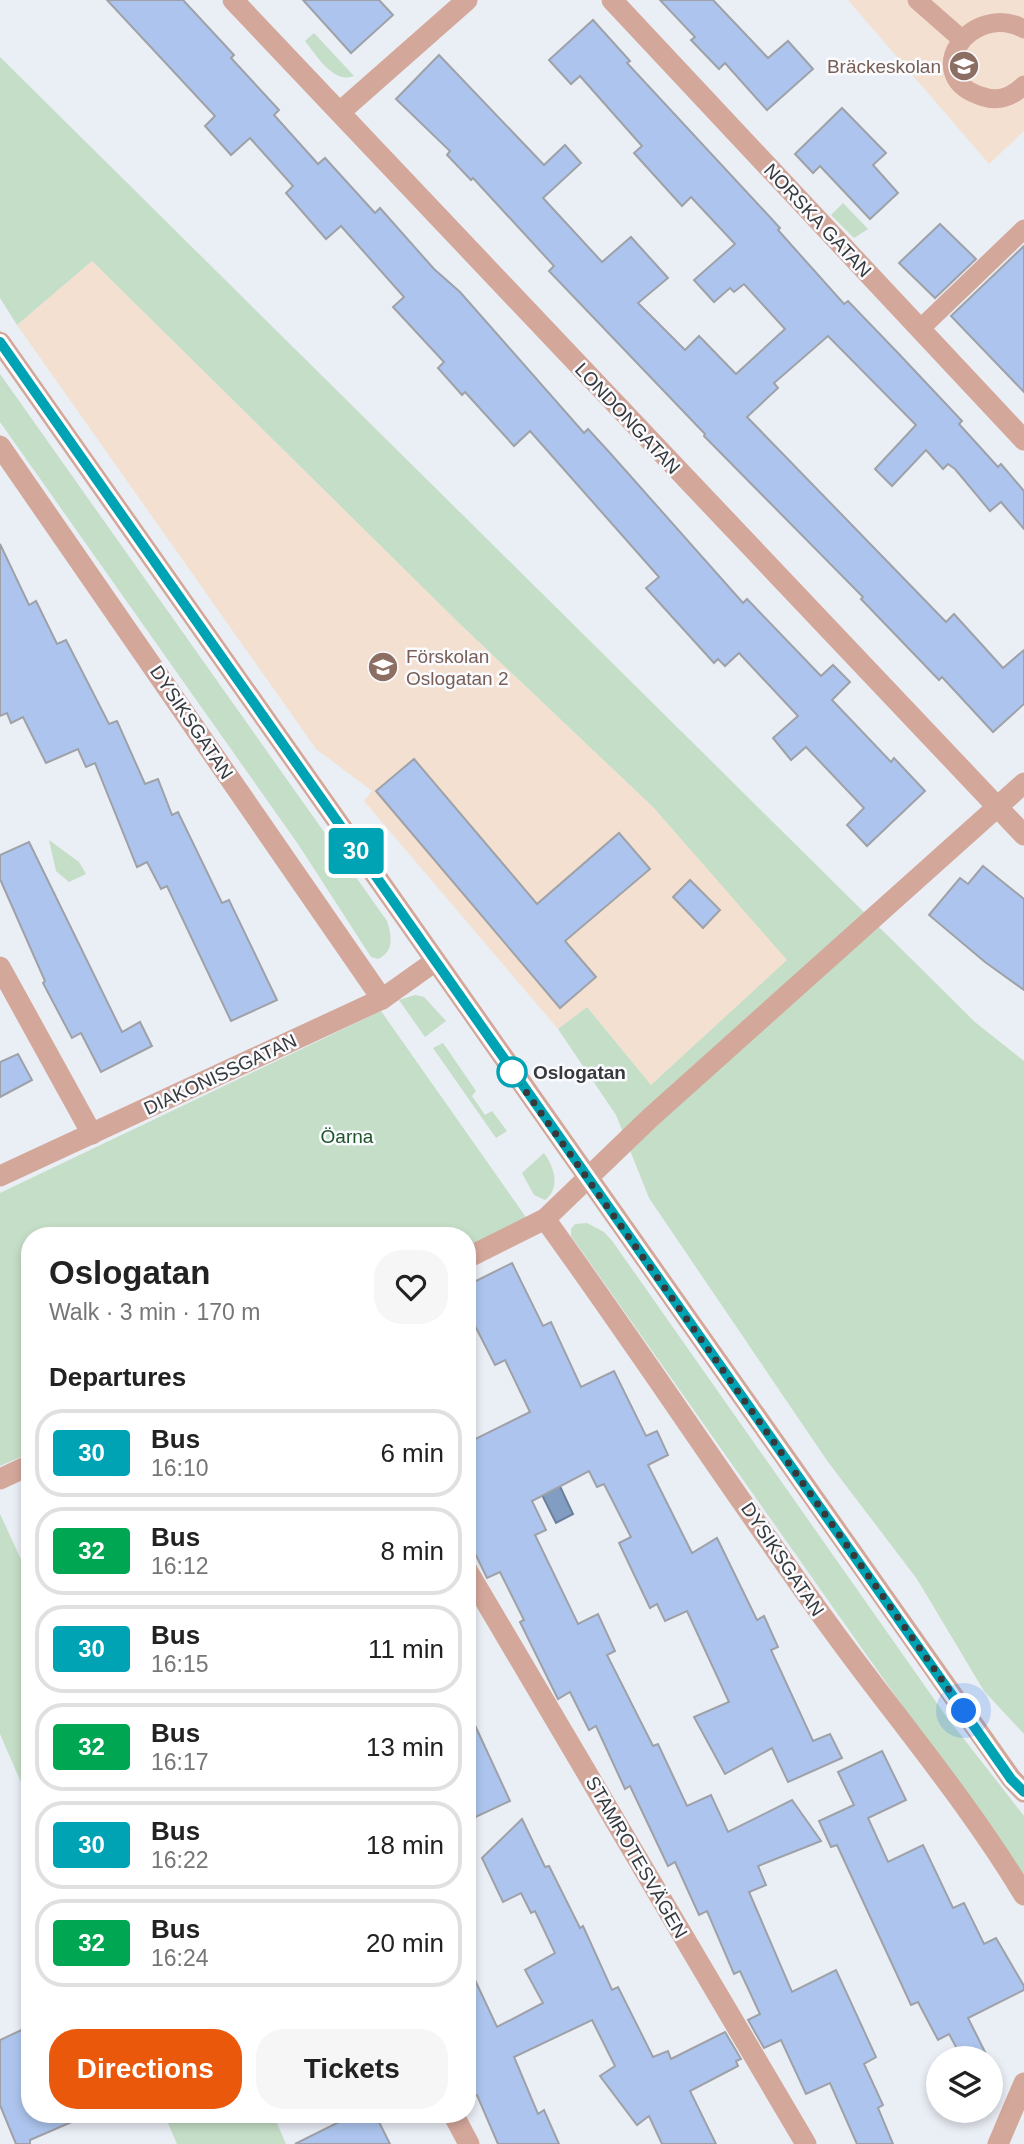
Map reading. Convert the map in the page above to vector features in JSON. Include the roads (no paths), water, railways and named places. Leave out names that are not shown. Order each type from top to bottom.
[{"type":"street","name":"LONDONGATAN","points":[[233,0],[1024,835]]},
{"type":"street","points":[[340,112],[467,0]]},
{"type":"street","name":"NORSKA GATAN","points":[[612,0],[1024,439]]},
{"type":"street","points":[[0,342],[434,962],[1011,1779],[1024,1792]]},
{"type":"street","name":"DYSIKSGATAN","points":[[0,446],[382,999]]},
{"type":"street","points":[[476,1254],[545,1219],[587,1177],[1024,783]]},
{"type":"street","name":"DIAKONISSGATAN","points":[[0,1176],[382,999],[434,962]]},
{"type":"street","points":[[0,967],[93,1134]]},
{"type":"street","name":"DYSIKSGATAN","points":[[545,1219],[645,1358],[828,1625],[919,1744],[1024,1895]]},
{"type":"street","points":[[0,1479],[21,1469]]},
{"type":"street","name":"STAMROTESVÄGEN","points":[[476,1585],[806,2144]]},
{"type":"street","points":[[998,2144],[1024,2083]]},
{"type":"street","points":[[458,2123],[469,2144]]},
{"type":"lane","points":[[917,0],[958,36]]},
{"type":"lane","points":[[1024,29],[1005,17],[991,15],[978,18],[958,36],[952,63],[964,87],[989,99],[1003,98],[1024,85]]},
{"type":"lane","points":[[920,329],[1024,229]]},
{"type":"water","points":[[557,1480],[573,1514],[556,1523],[539,1489]]},
{"type":"place","name":"Bräckeskolan","points":[[964,66]]},
{"type":"place","name":"Förskolan Oslogatan 2","points":[[383,667]]},
{"type":"place","name":"Oslogatan","points":[[512,1072]]},
{"type":"park label","name":"Öarna","points":[[347,1136]]}]
